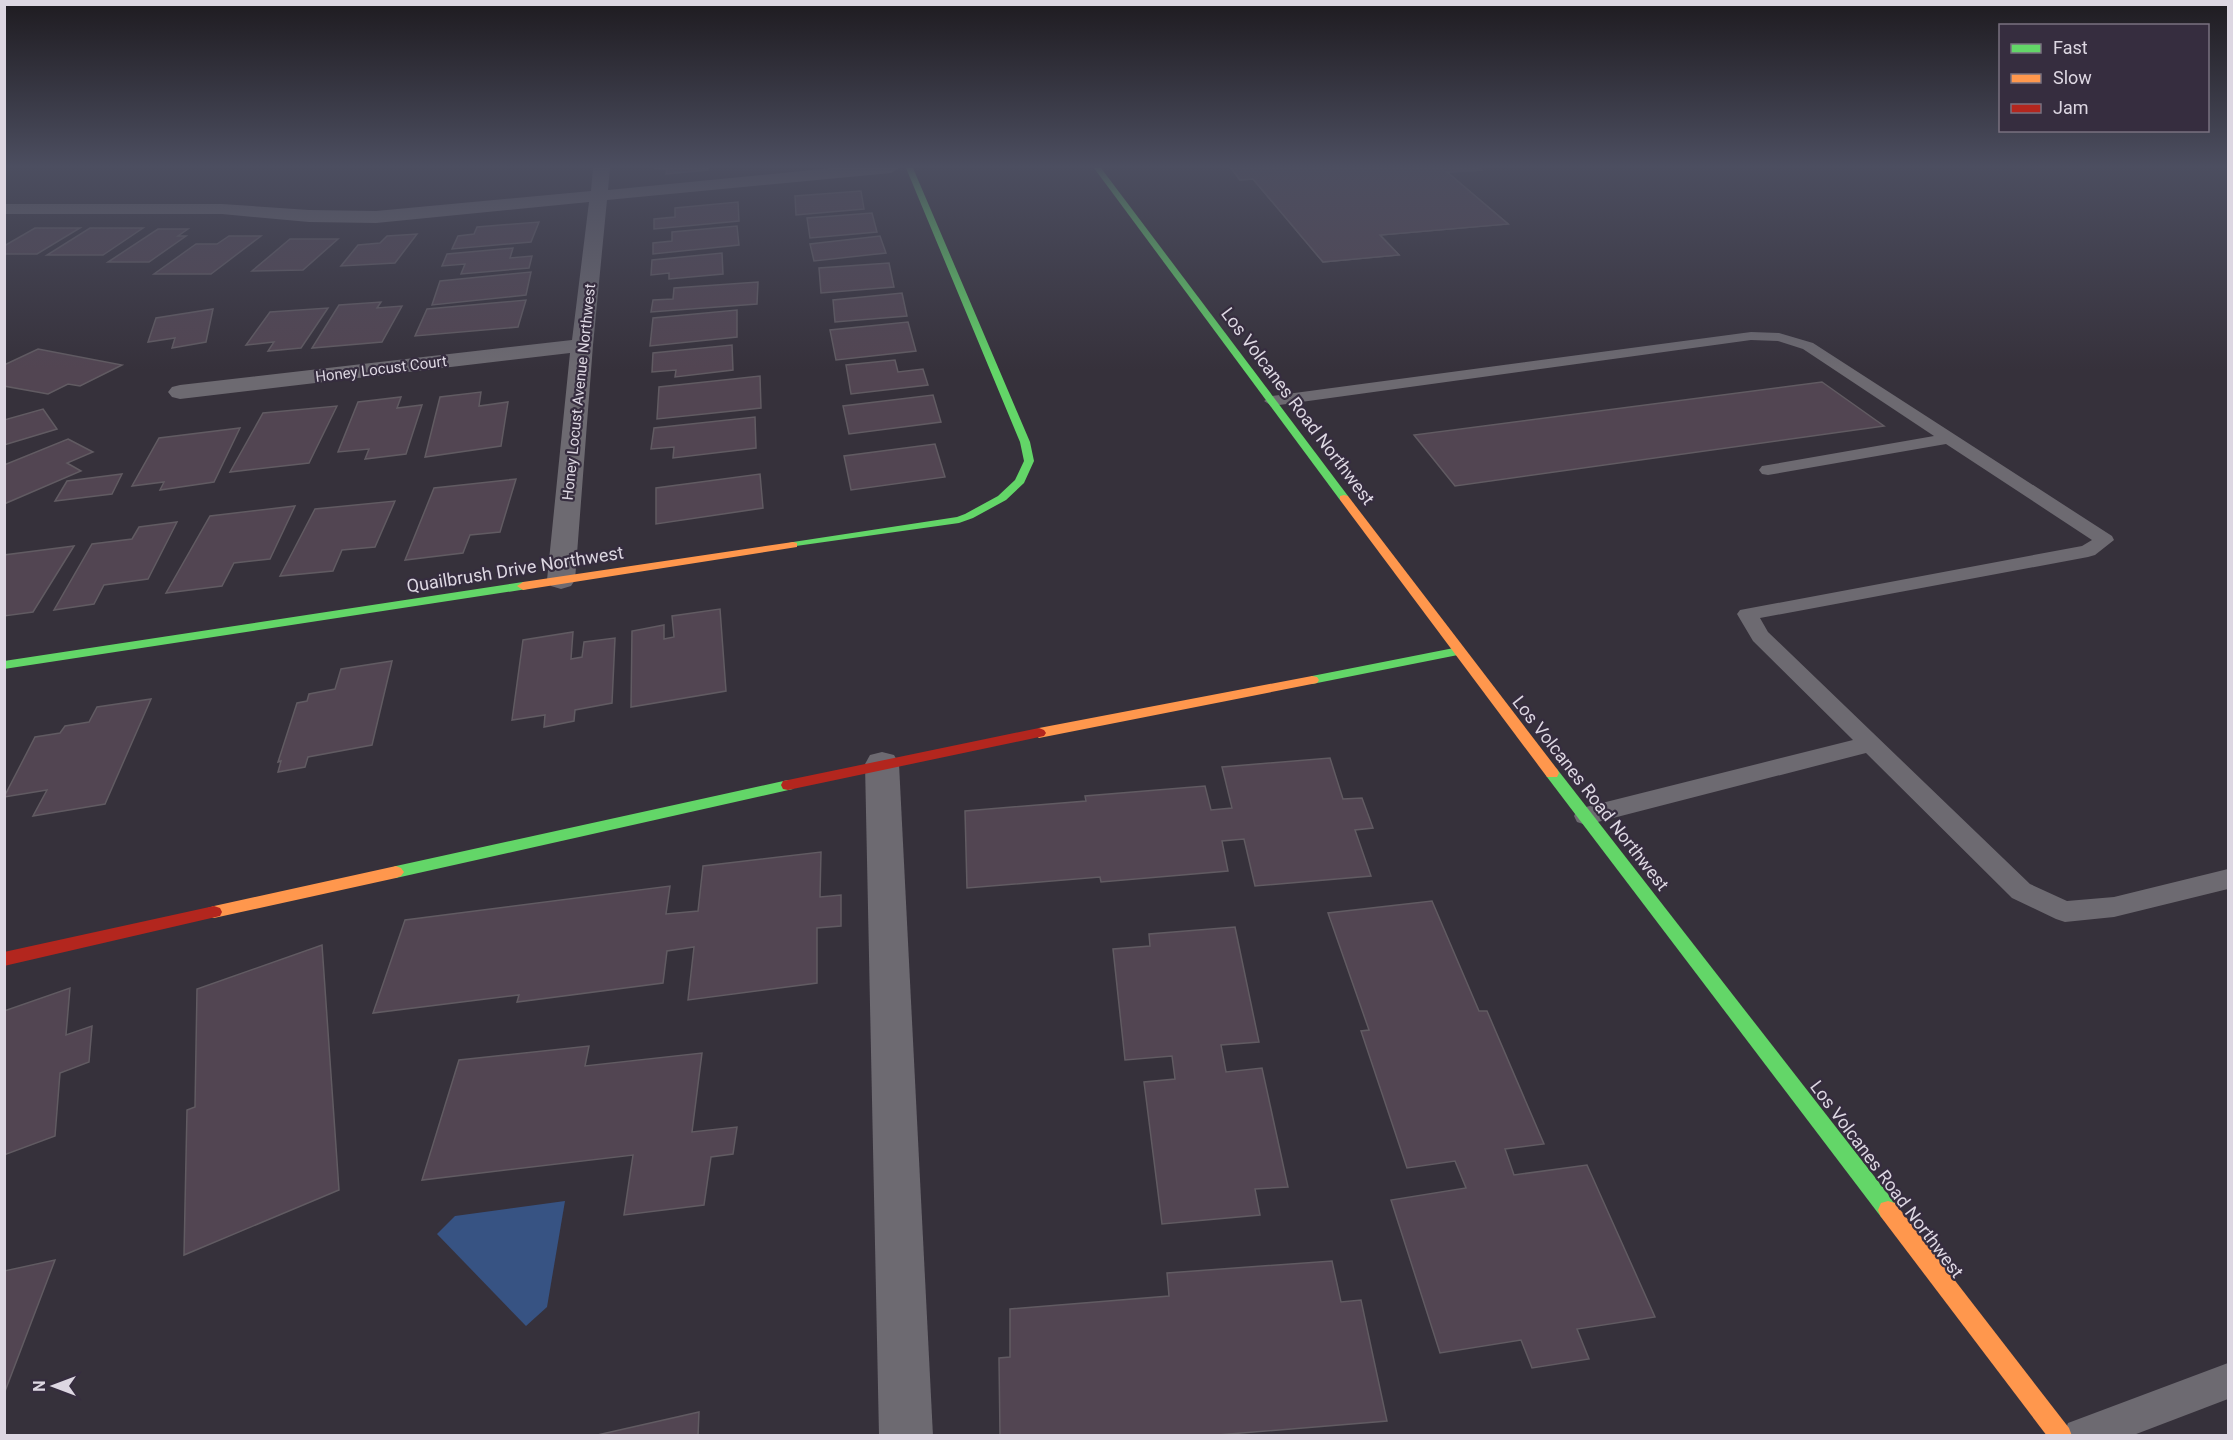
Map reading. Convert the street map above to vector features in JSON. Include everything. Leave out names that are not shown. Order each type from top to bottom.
[{"type":"street","name":"Honey Locust Avenue Northwest","points":[[561,580],[582,345],[595,235]]},
{"type":"street","name":"Quailbrush Drive Northwest","points":[[4,665],[959,520],[994,505],[1019,481],[1029,461],[1025,442],[937,235]]},
{"type":"street","name":"Los Volcanes Road Northwest","points":[[1147,235],[1459,651],[2061,1436]]},
{"type":"street","name":"Honey Locust Court","points":[[180,393],[582,345]]},
{"type":"street","points":[[4,959],[882,764],[1459,651]]},
{"type":"street","points":[[882,764],[906,1436]]},
{"type":"lane","points":[[1272,401],[1751,336],[1779,337],[1808,346],[2105,540],[2088,551],[1747,614],[1760,636],[2021,891],[2065,912],[2114,907],[2229,879]]},
{"type":"lane","points":[[1768,470],[1949,438]]},
{"type":"lane","points":[[1586,816],[1871,744]]},
{"type":"lane","points":[[2081,1436],[2229,1381]]},
{"type":"water","points":[[565,1201],[547,1307],[526,1326],[437,1234],[455,1216]]},
{"type":"building","points":[[23,235],[68,235],[37,254],[4,254],[4,246]]},
{"type":"building","points":[[79,235],[132,235],[103,255],[47,255]]},
{"type":"building","points":[[149,235],[186,236],[149,262],[108,262]]},
{"type":"building","points":[[416,235],[395,263],[341,266],[358,245],[380,243],[387,236]]},
{"type":"building","points":[[534,235],[531,242],[452,249],[458,236]]},
{"type":"building","points":[[672,235],[738,235],[739,245],[653,254],[653,243],[672,241]]},
{"type":"building","points":[[810,235],[841,235],[810,238]]},
{"type":"building","points":[[1300,235],[1380,235],[1399,255],[1323,262]]},
{"type":"building","points":[[1300,235],[1380,235],[1399,255],[1323,262]]},
{"type":"building","points":[[229,236],[261,236],[211,274],[154,274],[196,244],[217,244]]},
{"type":"building","points":[[880,236],[886,253],[814,261],[810,244]]},
{"type":"building","points":[[290,239],[338,239],[303,270],[252,271]]},
{"type":"building","points":[[513,248],[510,258],[532,256],[529,268],[461,274],[465,264],[442,266],[447,254]]},
{"type":"building","points":[[722,253],[723,274],[669,279],[669,273],[651,275],[652,260]]},
{"type":"building","points":[[889,263],[894,287],[821,293],[819,268]]},
{"type":"building","points":[[531,272],[526,295],[432,305],[440,281]]},
{"type":"building","points":[[758,282],[757,304],[651,312],[653,300],[673,299],[674,288]]},
{"type":"building","points":[[902,293],[907,316],[835,322],[833,300]]},
{"type":"building","points":[[526,300],[518,327],[415,336],[427,309]]},
{"type":"building","points":[[381,302],[377,308],[402,306],[382,342],[312,348],[339,305]]},
{"type":"building","points":[[328,308],[301,348],[268,351],[274,342],[246,345],[270,312]]},
{"type":"building","points":[[213,309],[206,342],[172,348],[175,338],[148,342],[156,318]]},
{"type":"building","points":[[737,310],[737,337],[650,346],[653,318]]},
{"type":"building","points":[[908,322],[916,351],[836,360],[830,330]]},
{"type":"building","points":[[732,345],[733,370],[675,377],[676,370],[652,372],[653,353]]},
{"type":"building","points":[[38,349],[122,365],[80,386],[68,384],[48,394],[4,386],[4,365]]},
{"type":"building","points":[[895,360],[898,372],[923,369],[928,385],[851,394],[846,365]]},
{"type":"building","points":[[760,376],[761,408],[657,419],[659,387]]},
{"type":"building","points":[[1822,382],[1884,426],[1455,486],[1414,435]]},
{"type":"building","points":[[481,392],[479,406],[508,402],[501,446],[425,457],[440,397]]},
{"type":"building","points":[[933,395],[941,422],[849,434],[843,406]]},
{"type":"building","points":[[401,397],[397,408],[422,405],[406,454],[365,459],[369,449],[338,452],[358,402]]},
{"type":"building","points":[[337,406],[309,463],[230,472],[263,413]]},
{"type":"building","points":[[43,409],[57,429],[4,445],[4,420]]},
{"type":"building","points":[[755,417],[756,448],[673,458],[674,447],[651,449],[654,428]]},
{"type":"building","points":[[240,428],[214,482],[160,490],[164,482],[132,486],[159,438]]},
{"type":"building","points":[[68,439],[93,452],[67,463],[81,471],[4,504],[4,465]]},
{"type":"building","points":[[935,444],[945,477],[851,490],[844,456]]},
{"type":"building","points":[[122,474],[112,494],[55,501],[67,481]]},
{"type":"building","points":[[760,474],[763,508],[656,524],[656,488]]},
{"type":"building","points":[[516,479],[500,532],[470,535],[463,553],[405,560],[434,488]]},
{"type":"building","points":[[395,501],[375,547],[342,550],[333,571],[280,576],[315,509]]},
{"type":"building","points":[[295,506],[270,559],[234,563],[222,586],[166,593],[210,516]]},
{"type":"building","points":[[177,522],[148,579],[104,585],[94,604],[54,610],[92,544],[132,539],[139,527]]},
{"type":"building","points":[[74,546],[33,612],[4,616],[4,555]]},
{"type":"building","points":[[720,609],[726,691],[631,707],[632,631],[664,625],[664,639],[674,637],[672,616]]},
{"type":"building","points":[[573,632],[571,659],[582,657],[584,642],[615,638],[612,703],[575,710],[574,721],[544,727],[545,715],[512,720],[523,640]]},
{"type":"building","points":[[392,661],[372,745],[308,757],[305,767],[278,772],[281,761],[278,762],[297,703],[307,701],[309,694],[335,689],[341,669]]},
{"type":"building","points":[[151,699],[105,804],[33,816],[47,790],[4,797],[35,737],[60,733],[65,726],[89,722],[97,707]]},
{"type":"building","points":[[1330,758],[1343,799],[1362,798],[1373,828],[1355,830],[1371,876],[1255,886],[1244,839],[1222,841],[1228,871],[1101,882],[1100,877],[967,888],[965,811],[1086,801],[1085,796],[1205,786],[1211,810],[1232,808],[1222,767]]},
{"type":"building","points":[[821,852],[820,897],[841,895],[841,926],[817,928],[817,983],[688,1000],[694,947],[667,951],[663,983],[517,1002],[519,995],[373,1013],[405,920],[670,886],[666,914],[698,911],[703,866]]},
{"type":"building","points":[[1432,901],[1479,1011],[1487,1011],[1544,1144],[1505,1149],[1514,1175],[1587,1165],[1655,1317],[1577,1329],[1589,1359],[1532,1368],[1521,1340],[1440,1353],[1391,1200],[1466,1188],[1455,1161],[1407,1168],[1361,1031],[1369,1030],[1328,913]]},
{"type":"building","points":[[1235,927],[1259,1042],[1221,1045],[1226,1072],[1262,1068],[1288,1187],[1255,1189],[1260,1215],[1162,1224],[1144,1082],[1175,1079],[1172,1056],[1125,1060],[1113,949],[1150,946],[1149,934]]},
{"type":"building","points":[[322,945],[339,1190],[184,1255],[187,1110],[195,1107],[197,989]]},
{"type":"building","points":[[70,988],[66,1035],[92,1026],[89,1062],[60,1073],[55,1136],[4,1155],[4,1011]]},
{"type":"building","points":[[589,1046],[585,1066],[702,1053],[692,1132],[737,1127],[733,1154],[711,1157],[704,1205],[624,1215],[633,1155],[422,1180],[459,1060]]},
{"type":"building","points":[[55,1260],[4,1394],[4,1271]]},
{"type":"building","points":[[1332,1261],[1341,1302],[1361,1300],[1387,1421],[1205,1436],[1000,1436],[999,1358],[1010,1357],[1010,1309],[1169,1296],[1167,1273]]},
{"type":"building","points":[[699,1412],[698,1436],[593,1436]]},
{"type":"traffic: fast","points":[[793,545],[959,520],[1002,498],[1020,481],[1029,461],[1025,442],[937,235]]},
{"type":"traffic: fast","points":[[1147,235],[1344,498]]},
{"type":"traffic: fast","points":[[4,665],[523,586]]},
{"type":"traffic: fast","points":[[1312,680],[1459,651]]},
{"type":"traffic: fast","points":[[1552,773],[1888,1210]]},
{"type":"traffic: fast","points":[[396,872],[788,785]]},
{"type":"traffic: slow","points":[[1344,498],[1552,773]]},
{"type":"traffic: slow","points":[[523,586],[793,545]]},
{"type":"traffic: slow","points":[[1039,733],[1312,680]]},
{"type":"traffic: slow","points":[[214,912],[396,872]]},
{"type":"traffic: slow","points":[[1888,1210],[2061,1436]]},
{"type":"traffic: jam","points":[[788,785],[1039,733]]},
{"type":"traffic: jam","points":[[4,959],[214,912]]}]
